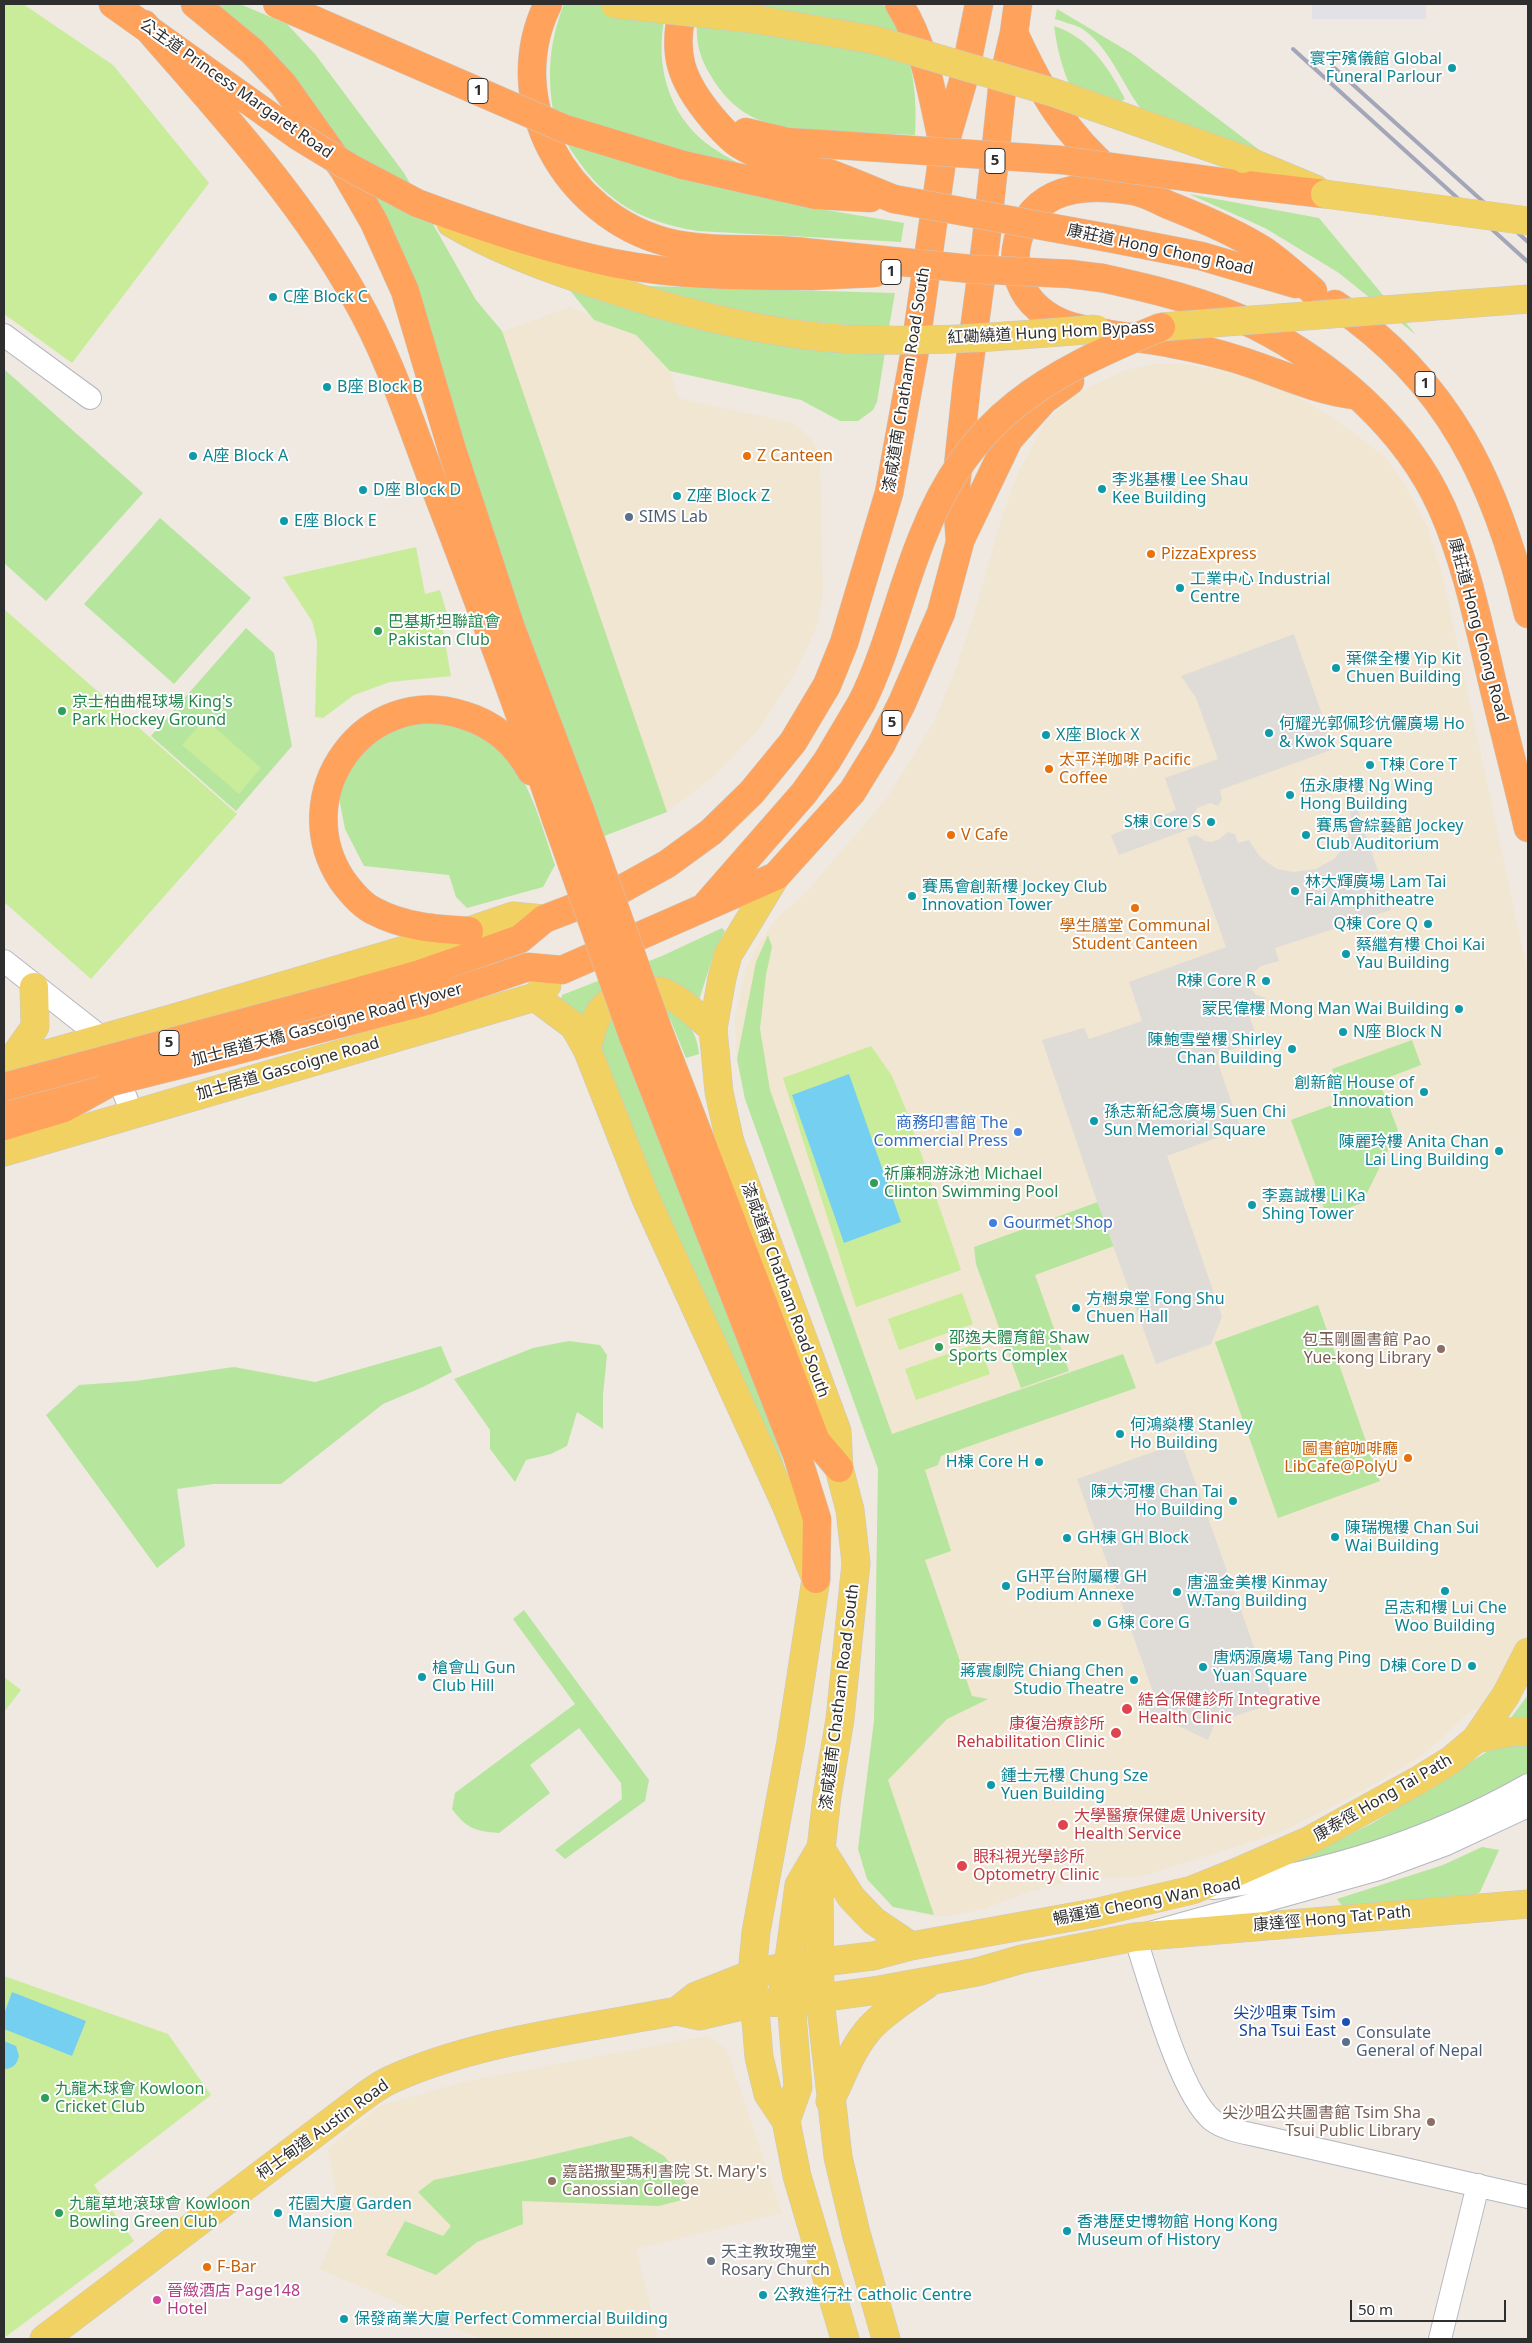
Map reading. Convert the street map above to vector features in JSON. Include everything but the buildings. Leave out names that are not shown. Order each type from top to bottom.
[{"type":"highway","name":"公主道 Princess Margaret Road","points":[[113,4],[144,24],[218,80],[298,136],[349,167],[417,203],[539,245],[615,263],[653,268],[778,276],[972,269]]},
{"type":"highway","points":[[195,4],[252,51],[283,84],[344,170],[374,222],[405,291],[453,453],[511,628],[568,814],[798,1455],[817,1519],[816,1579]]},
{"type":"highway","name":"1","points":[[277,4],[565,129],[684,165],[819,170]]},
{"type":"highway","points":[[548,4],[536,42],[533,63],[533,88],[543,132],[556,158],[575,184],[595,204],[614,219],[640,232],[667,242],[696,247],[788,250],[972,269]]},
{"type":"highway","points":[[684,4],[677,40],[678,60],[687,83],[697,101],[712,118],[768,139],[819,170],[1061,160],[1230,184],[1325,194]]},
{"type":"highway","points":[[899,4],[912,28],[922,53],[944,147]]},
{"type":"highway","name":"5","points":[[944,147],[964,78],[979,4]]},
{"type":"highway","name":"5","points":[[1014,33],[1018,4]]},
{"type":"highway","points":[[144,24],[273,176],[300,212],[356,297],[392,377],[523,720],[568,814]]},
{"type":"highway","points":[[1014,33],[1044,95],[1073,136],[1093,157],[1134,191]]},
{"type":"highway","name":"漆咸道南 Chatham Road South","points":[[562,970],[776,876],[852,792],[881,745],[902,703],[941,613],[960,542],[956,485],[967,382],[986,241],[1003,80],[1014,33]]},
{"type":"highway","name":"漆咸道南 Chatham Road South","points":[[544,918],[620,890],[667,864],[711,832],[752,792],[793,742],[827,685],[844,643],[889,493],[914,356],[944,147]]},
{"type":"highway","name":"康莊道 Hong Chong Road","points":[[819,170],[894,199],[1018,220],[1201,256],[1271,275],[1313,291],[1353,316],[1402,358],[1428,388],[1471,451],[1498,510],[1528,614]]},
{"type":"highway","points":[[1313,291],[1280,262],[1250,242],[1190,213],[1134,191],[1104,189],[1072,190],[1053,196],[1027,219],[1018,237],[1015,257],[1020,285],[1039,309],[1070,327],[1194,348],[1257,365],[1330,392],[1356,395]]},
{"type":"highway","name":"康莊道 Hong Chong Road","points":[[972,269],[1070,274],[1102,278],[1192,302],[1254,325],[1312,360],[1356,395],[1380,418],[1413,457],[1441,506],[1454,536],[1477,617],[1528,828]]},
{"type":"highway","points":[[703,908],[816,778],[862,702],[887,643],[914,559],[929,521],[948,482],[967,453],[1006,412],[1036,388],[1087,359],[1161,327]]},
{"type":"highway","points":[[960,542],[1009,439],[1044,400],[1076,377],[1115,359],[1158,350],[1194,348]]},
{"type":"highway","points":[[1498,510],[1528,561]]},
{"type":"highway","points":[[469,931],[408,925],[372,910],[350,892],[333,866],[323,834],[324,799],[332,773],[348,750],[366,732],[387,719],[412,710],[441,710],[471,717],[501,733],[521,752],[568,814]]},
{"type":"highway","name":"加士居道天橋 Gascoigne Road Flyover","points":[[4,1105],[62,1088],[110,1082],[338,1011],[420,974],[520,939],[544,918]]},
{"type":"highway","name":"加士居道天橋 Gascoigne Road Flyover","points":[[5,1072],[338,1011],[427,1001],[528,967],[562,970]]},
{"type":"highway","points":[[645,1032],[816,1441],[839,1468]]},
{"type":"highway","points":[[4,1126],[64,1108],[110,1082]]},
{"type":"main road","points":[[615,4],[754,19],[875,40],[1052,92],[1243,159],[1325,194],[1528,220]]},
{"type":"main road","name":"紅磡繞道 Hung Hom Bypass","points":[[417,203],[478,238],[566,274],[703,317],[843,339],[984,338],[1096,329],[1161,327],[1528,299]]},
{"type":"main road","name":"漆咸道南 Chatham Road South","points":[[776,876],[728,956],[713,1029],[719,1092],[730,1142],[837,1431],[839,1468],[850,1510],[856,1562],[840,1719],[827,1796],[821,1849],[820,1998],[830,2101],[838,2157],[886,2339]]},
{"type":"main road","points":[[5,1072],[102,1038],[469,931],[513,916],[544,918]]},
{"type":"main road","name":"加士居道 Gascoigne Road","points":[[4,1152],[132,1113],[535,997],[562,970]]},
{"type":"main road","points":[[5,1072],[35,1028],[34,987]]},
{"type":"main road","points":[[587,1049],[602,1010],[619,996],[641,990],[663,992],[713,1029]]},
{"type":"main road","points":[[535,997],[574,1026],[587,1049],[646,1199],[786,1505],[816,1579],[791,1741],[756,1932],[752,1974],[774,2002],[798,2087],[786,2121]]},
{"type":"main road","name":"康泰徑 Hong Tai Path","points":[[1192,1890],[1310,1840],[1451,1760],[1476,1739],[1506,1696],[1528,1652]]},
{"type":"main road","points":[[1476,1739],[1511,1732],[1528,1732]]},
{"type":"main road","points":[[845,2339],[797,2176],[786,2121],[768,2094],[758,2058],[774,2002],[788,1966],[799,1885],[821,1849],[851,1897],[874,1921],[911,1946]]},
{"type":"main road","name":"暢運道 Cheong Wan Road","points":[[752,1974],[788,1966],[819,1964],[873,1956],[911,1946],[1094,1912],[1192,1890]]},
{"type":"main road","name":"康達徑 Hong Tat Path","points":[[1135,1937],[1528,1904]]},
{"type":"main road","name":"暢運道 Cheong Wan Road","points":[[774,2002],[820,1998],[931,1981],[976,1972],[1022,1959],[1135,1937]]},
{"type":"main road","points":[[774,2002],[805,1979],[819,1964]]},
{"type":"main road","name":"柯士甸道 Austin Road","points":[[676,2011],[696,1996],[752,1974]]},
{"type":"main road","points":[[830,2101],[852,2057],[869,2029],[884,2014],[931,1981]]},
{"type":"main road","name":"柯士甸道 Austin Road","points":[[44,2339],[350,2107],[386,2082],[422,2067],[459,2055],[519,2041],[676,2011],[700,2016],[774,2002]]},
{"type":"street","points":[[4,335],[90,398]]},
{"type":"street","points":[[4,961],[34,987],[102,1038],[132,1113]]},
{"type":"street","name":"暢運道 Cheong Wan Road","points":[[1192,1890],[1259,1882],[1310,1872],[1371,1854],[1474,1813],[1528,1785]]},
{"type":"street","name":"暢運道 Cheong Wan Road","points":[[1135,1937],[1379,1869],[1444,1845],[1528,1806]]},
{"type":"street","points":[[1135,1937],[1178,2061],[1198,2103],[1214,2121],[1234,2130],[1528,2197]]},
{"type":"street","points":[[1440,2339],[1478,2185]]},
{"type":"shaded area","points":[[1312,4],[1426,4],[1426,19],[1312,19]]},
{"type":"shaded area","name":"Z座 Block Z","points":[[570,307],[585,313],[594,320],[636,335],[670,371],[678,398],[792,423],[811,438],[820,458],[823,596],[816,629],[794,674],[759,729],[714,776],[667,812],[488,337]]},
{"type":"shaded area","points":[[1155,364],[1185,364],[1235,373],[1295,395],[1339,422],[1386,458],[1406,487],[1428,529],[1443,577],[1528,975],[1528,1617],[1524,1639],[1511,1667],[1483,1706],[1468,1713],[1440,1740],[1413,1761],[1362,1791],[1303,1821],[1279,1833],[1139,1877],[1080,1879],[1028,1892],[984,1909],[948,1916],[932,1916],[893,1907],[867,1879],[858,1849],[874,1721],[878,1469],[854,1396],[745,1099],[737,1059],[735,1018],[746,969],[761,940],[778,917],[803,896],[887,798],[934,722],[956,668],[974,615],[1002,516],[1018,473],[1045,422],[1079,392],[1126,370]]},
{"type":"shaded area","name":"何耀光郭佩珍伉儷廣場 Ho & Kwok Square","points":[[1294,634],[1334,749],[1220,790],[1222,799],[1218,806],[1210,803],[1197,808],[1191,820],[1192,828],[1119,855],[1111,835],[1176,810],[1165,778],[1218,759],[1196,698],[1181,676]]},
{"type":"shaded area","points":[[1355,802],[1391,910],[1275,948],[1279,961],[1261,966],[1252,974],[1250,984],[1252,990],[1256,995],[1266,998],[1246,1006],[1258,1041],[1215,1055],[1241,1129],[1167,1156],[1222,1317],[1211,1344],[1156,1364],[1093,1190],[1042,1040],[1084,1028],[1089,1039],[1142,1021],[1129,982],[1226,947],[1187,838],[1196,835],[1205,841],[1211,842],[1220,839],[1228,832],[1235,834],[1238,843],[1249,840],[1260,857],[1277,869],[1293,872],[1316,869],[1334,859],[1344,847],[1351,829],[1350,803]]},
{"type":"shaded area","points":[[1181,1442],[1274,1703],[1215,1723],[1208,1740],[1148,1712],[1155,1697],[1077,1479]]},
{"type":"shaded area","name":"嘉諾撒聖瑪利書院 St. Mary's Canossian College","points":[[706,2036],[726,2048],[782,2213],[636,2249],[658,2339],[481,2339],[320,2269],[341,2219],[328,2149],[379,2106],[463,2082]]},
{"type":"green space","points":[[4,4],[23,4],[113,65],[209,183],[72,363],[4,314]]},
{"type":"green space","points":[[214,4],[240,4],[287,24],[315,54],[404,173],[476,300],[502,331],[667,812],[604,836],[522,624],[385,216],[342,143],[286,68]]},
{"type":"green space","points":[[564,4],[668,4],[662,40],[662,59],[670,94],[677,110],[701,139],[744,166],[687,153],[570,118],[553,110],[550,82],[551,56],[559,17]]},
{"type":"green space","points":[[700,4],[883,4],[900,34],[911,67],[916,118],[915,135],[797,129],[764,122],[749,115],[736,106],[723,93],[711,76],[702,58],[697,32]]},
{"type":"green space","points":[[1057,9],[1131,53],[1274,161],[1145,114],[1101,46],[1081,28],[1055,19]]},
{"type":"green space","points":[[1054,26],[1078,38],[1097,55],[1125,99],[1089,121],[1062,65]]},
{"type":"green space","points":[[566,142],[814,208],[904,223],[901,242],[698,231],[655,221],[637,213],[606,192],[592,178]]},
{"type":"green space","points":[[1189,194],[1319,218],[1416,335],[1339,273],[1265,228]]},
{"type":"green space","points":[[647,286],[895,293],[889,327],[796,320],[738,310]]},
{"type":"green space","points":[[568,288],[885,352],[877,402],[873,410],[858,421],[840,421],[801,400],[670,371],[636,335],[594,320]]},
{"type":"green space","points":[[4,369],[143,493],[46,601],[4,563]]},
{"type":"green space","points":[[160,518],[251,598],[174,684],[84,604]]},
{"type":"green space","name":"巴基斯坦聯誼會 Pakistan Club","points":[[416,547],[425,594],[440,590],[448,617],[441,619],[451,676],[390,682],[354,695],[323,718],[315,717],[317,641],[312,621],[283,577]]},
{"type":"green space","name":"京士柏曲棍球場 King's Park Hockey Ground","points":[[4,609],[237,814],[91,979],[4,902]]},
{"type":"green space","points":[[246,628],[274,653],[292,746],[236,811],[151,736]]},
{"type":"green space","points":[[451,715],[499,748],[513,765],[529,791],[555,865],[543,887],[467,908],[456,897],[449,875],[364,866],[345,829],[339,798],[350,767],[389,727]]},
{"type":"green space","points":[[205,719],[261,768],[239,794],[182,745]]},
{"type":"green space","points":[[722,928],[725,931],[714,953],[699,1000],[581,1017],[561,999],[562,995],[662,956]]},
{"type":"green space","points":[[768,935],[772,947],[766,975],[760,1029],[770,1090],[892,1434],[1123,1354],[1136,1388],[941,1456],[938,1465],[925,1470],[951,1551],[925,1560],[972,1696],[988,1699],[947,1719],[888,1780],[934,1915],[893,1907],[867,1879],[858,1849],[874,1721],[878,1469],[745,1099],[737,1059],[756,962]]},
{"type":"green space","points":[[663,1007],[684,1019],[689,1025],[696,1038],[699,1054],[686,1058],[670,1019],[622,1038],[773,1430],[792,1489],[663,1215],[600,1053],[607,1026],[612,1018]]},
{"type":"green space","points":[[1412,1040],[1421,1065],[1379,1081],[1398,1130],[1362,1203],[1327,1216],[1291,1120],[1343,1101],[1332,1069]]},
{"type":"green space","name":"祈廉桐游泳池 Michael Clinton Swimming Pool","points":[[871,1046],[892,1076],[906,1110],[961,1270],[856,1307],[783,1078]]},
{"type":"green space","points":[[1098,1202],[1114,1246],[1035,1275],[1069,1371],[1021,1388],[976,1264],[974,1247]]},
{"type":"green space","points":[[962,1293],[973,1324],[899,1350],[888,1319]]},
{"type":"green space","points":[[1318,1305],[1380,1481],[1278,1518],[1215,1342]]},
{"type":"green space","points":[[569,1341],[600,1345],[607,1355],[603,1395],[603,1429],[577,1412],[567,1446],[551,1454],[526,1460],[515,1482],[490,1449],[490,1430],[454,1379],[533,1348]]},
{"type":"green space","points":[[979,1343],[990,1374],[916,1400],[905,1369]]},
{"type":"green space","points":[[441,1346],[452,1372],[383,1404],[281,1484],[213,1484],[177,1489],[185,1546],[157,1568],[46,1415],[79,1385],[135,1381],[234,1367],[315,1382]]},
{"type":"green space","points":[[524,1610],[649,1780],[645,1801],[565,1859],[555,1850],[622,1799],[621,1783],[579,1728],[530,1765],[550,1793],[499,1833],[472,1828],[462,1821],[452,1809],[455,1793],[575,1704],[513,1619]]},
{"type":"green space","points":[[4,1677],[21,1690],[4,1712]]},
{"type":"green space","points":[[1528,1695],[1528,1720],[1510,1719]]},
{"type":"green space","points":[[1501,1743],[1528,1744],[1528,1774],[1466,1806],[1390,1841],[1273,1872],[1373,1823]]},
{"type":"green space","points":[[1482,1847],[1499,1850],[1480,1892],[1471,1898],[1343,1907],[1337,1899],[1443,1865]]},
{"type":"green space","name":"九龍草地滾球會 Kowloon Bowling Green Club","points":[[4,1976],[168,2034],[211,2095],[94,2185],[134,2241],[4,2338]]},
{"type":"green space","points":[[631,2136],[664,2156],[697,2196],[659,2206],[522,2201],[523,2224],[477,2242],[436,2275],[386,2255],[405,2221],[443,2236],[451,2226],[418,2192],[434,2180]]},
{"type":"water","name":"祈廉桐游泳池 Michael Clinton Swimming Pool","points":[[849,1074],[901,1222],[844,1243],[792,1095]]},
{"type":"water","points":[[12,1992],[86,2021],[72,2056],[4,2029],[4,2014]]},
{"type":"water","points":[[4,2041],[16,2046],[19,2056],[14,2066],[4,2069]]},
{"type":"railway","points":[[1293,49],[1528,262]]},
{"type":"railway","points":[[1330,64],[1528,242]]},
{"type":"place","name":"寰宇殯儀館 Global Funeral Parlour","points":[[1452,68]]},
{"type":"place","name":"C座 Block C","points":[[273,297]]},
{"type":"place","name":"B座 Block B","points":[[327,387]]},
{"type":"place","name":"A座 Block A","points":[[193,456]]},
{"type":"place","name":"Z Canteen","points":[[747,456]]},
{"type":"place","name":"李兆基樓 Lee Shau Kee Building","points":[[1102,489]]},
{"type":"place","name":"D座 Block D","points":[[363,490]]},
{"type":"place","name":"Z座 Block Z","points":[[677,496]]},
{"type":"place","name":"SIMS Lab","points":[[629,517]]},
{"type":"place","name":"E座 Block E","points":[[284,521]]},
{"type":"place","name":"PizzaExpress","points":[[1151,554]]},
{"type":"place","name":"工業中心 Industrial Centre","points":[[1180,588]]},
{"type":"place","name":"巴基斯坦聯誼會 Pakistan Club","points":[[378,631]]},
{"type":"place","name":"葉傑全樓 Yip Kit Chuen Building","points":[[1336,668]]},
{"type":"place","name":"京士柏曲棍球場 King's Park Hockey Ground","points":[[62,711]]},
{"type":"place","name":"何耀光郭佩珍伉儷廣場 Ho & Kwok Square","points":[[1269,733]]},
{"type":"place","name":"X座 Block X","points":[[1046,735]]},
{"type":"place","name":"T棟 Core T","points":[[1370,765]]},
{"type":"place","name":"太平洋咖啡 Pacific Coffee","points":[[1049,769]]},
{"type":"place","name":"伍永康樓 Ng Wing Hong Building","points":[[1290,795]]},
{"type":"place","name":"S棟 Core S","points":[[1211,822]]},
{"type":"place","name":"V Cafe","points":[[951,835]]},
{"type":"place","name":"賽馬會綜藝館 Jockey Club Auditorium","points":[[1306,835]]},
{"type":"place","name":"林大輝廣場 Lam Tai Fai Amphitheatre","points":[[1295,891]]},
{"type":"place","name":"賽馬會創新樓 Jockey Club Innovation Tower","points":[[912,896]]},
{"type":"place","name":"學生膳堂 Communal Student Canteen","points":[[1135,908]]},
{"type":"place","name":"Q棟 Core Q","points":[[1428,924]]},
{"type":"place","name":"蔡繼有樓 Choi Kai Yau Building","points":[[1346,954]]},
{"type":"place","name":"R棟 Core R","points":[[1266,981]]},
{"type":"place","name":"蒙民偉樓 Mong Man Wai Building","points":[[1459,1009]]},
{"type":"place","name":"N座 Block N","points":[[1343,1032]]},
{"type":"place","name":"陳鮑雪瑩樓 Shirley Chan Building","points":[[1292,1049]]},
{"type":"place","name":"創新館 House of Innovation","points":[[1424,1092]]},
{"type":"place","name":"孫志新紀念廣場 Suen Chi Sun Memorial Square","points":[[1094,1121]]},
{"type":"place","name":"商務印書館 The Commercial Press","points":[[1018,1132]]},
{"type":"place","name":"陳麗玲樓 Anita Chan Lai Ling Building","points":[[1499,1151]]},
{"type":"place","name":"祈廉桐游泳池 Michael Clinton Swimming Pool","points":[[874,1183]]},
{"type":"place","name":"李嘉誠樓 Li Ka Shing Tower","points":[[1252,1205]]},
{"type":"place","name":"Gourmet Shop","points":[[993,1223]]},
{"type":"place","name":"方樹泉堂 Fong Shu Chuen Hall","points":[[1076,1308]]},
{"type":"place","name":"邵逸夫體育館 Shaw Sports Complex","points":[[939,1347]]},
{"type":"place","name":"包玉剛圖書館 Pao Yue-kong Library","points":[[1441,1349]]},
{"type":"place","name":"何鴻燊樓 Stanley Ho Building","points":[[1120,1434]]},
{"type":"place","name":"圖書館咖啡廳 LibCafe@PolyU","points":[[1408,1458]]},
{"type":"place","name":"H棟 Core H","points":[[1039,1462]]},
{"type":"place","name":"陳大河樓 Chan Tai Ho Building","points":[[1233,1501]]},
{"type":"place","name":"陳瑞槐樓 Chan Sui Wai Building","points":[[1335,1537]]},
{"type":"place","name":"GH棟 GH Block","points":[[1067,1538]]},
{"type":"place","name":"GH平台附屬樓 GH Podium Annexe","points":[[1006,1586]]},
{"type":"place","name":"呂志和樓 Lui Che Woo Building","points":[[1445,1591]]},
{"type":"place","name":"唐溫金美樓 Kinmay W.Tang Building","points":[[1177,1592]]},
{"type":"place","name":"G棟 Core G","points":[[1097,1623]]},
{"type":"place","name":"D棟 Core D","points":[[1472,1666]]},
{"type":"place","name":"唐炳源廣場 Tang Ping Yuan Square","points":[[1203,1667]]},
{"type":"place","name":"槍會山 Gun Club Hill","points":[[422,1677]]},
{"type":"place","name":"蔣震劇院 Chiang Chen Studio Theatre","points":[[1134,1680]]},
{"type":"place","name":"結合保健診所 Integrative Health Clinic","points":[[1127,1709]]},
{"type":"place","name":"康復治療診所 Rehabilitation Clinic","points":[[1116,1733]]},
{"type":"place","name":"鍾士元樓 Chung Sze Yuen Building","points":[[991,1785]]},
{"type":"place","name":"大學醫療保健處 University Health Service","points":[[1063,1825]]},
{"type":"place","name":"眼科視光學診所 Optometry Clinic","points":[[962,1866]]},
{"type":"place","name":"尖沙咀東 Tsim Sha Tsui East","points":[[1346,2022]]},
{"type":"place","name":"Consulate General of Nepal","points":[[1346,2042]]},
{"type":"place","name":"九龍木球會 Kowloon Cricket Club","points":[[45,2098]]},
{"type":"place","name":"尖沙咀公共圖書館 Tsim Sha Tsui Public Library","points":[[1431,2122]]},
{"type":"place","name":"嘉諾撒聖瑪利書院 St. Mary's Canossian College","points":[[552,2181]]},
{"type":"place","name":"九龍草地滾球會 Kowloon Bowling Green Club","points":[[59,2213]]},
{"type":"place","name":"花園大廈 Garden Mansion","points":[[278,2213]]},
{"type":"place","name":"香港歷史博物館 Hong Kong Museum of History","points":[[1067,2231]]},
{"type":"place","name":"天主教玫瑰堂 Rosary Church","points":[[711,2261]]},
{"type":"place","name":"F-Bar","points":[[207,2267]]},
{"type":"place","name":"公教進行社 Catholic Centre","points":[[763,2295]]},
{"type":"place","name":"晉緻酒店 Page148 Hotel","points":[[157,2300]]},
{"type":"place","name":"保發商業大廈 Perfect Commercial Building","points":[[344,2319]]}]
